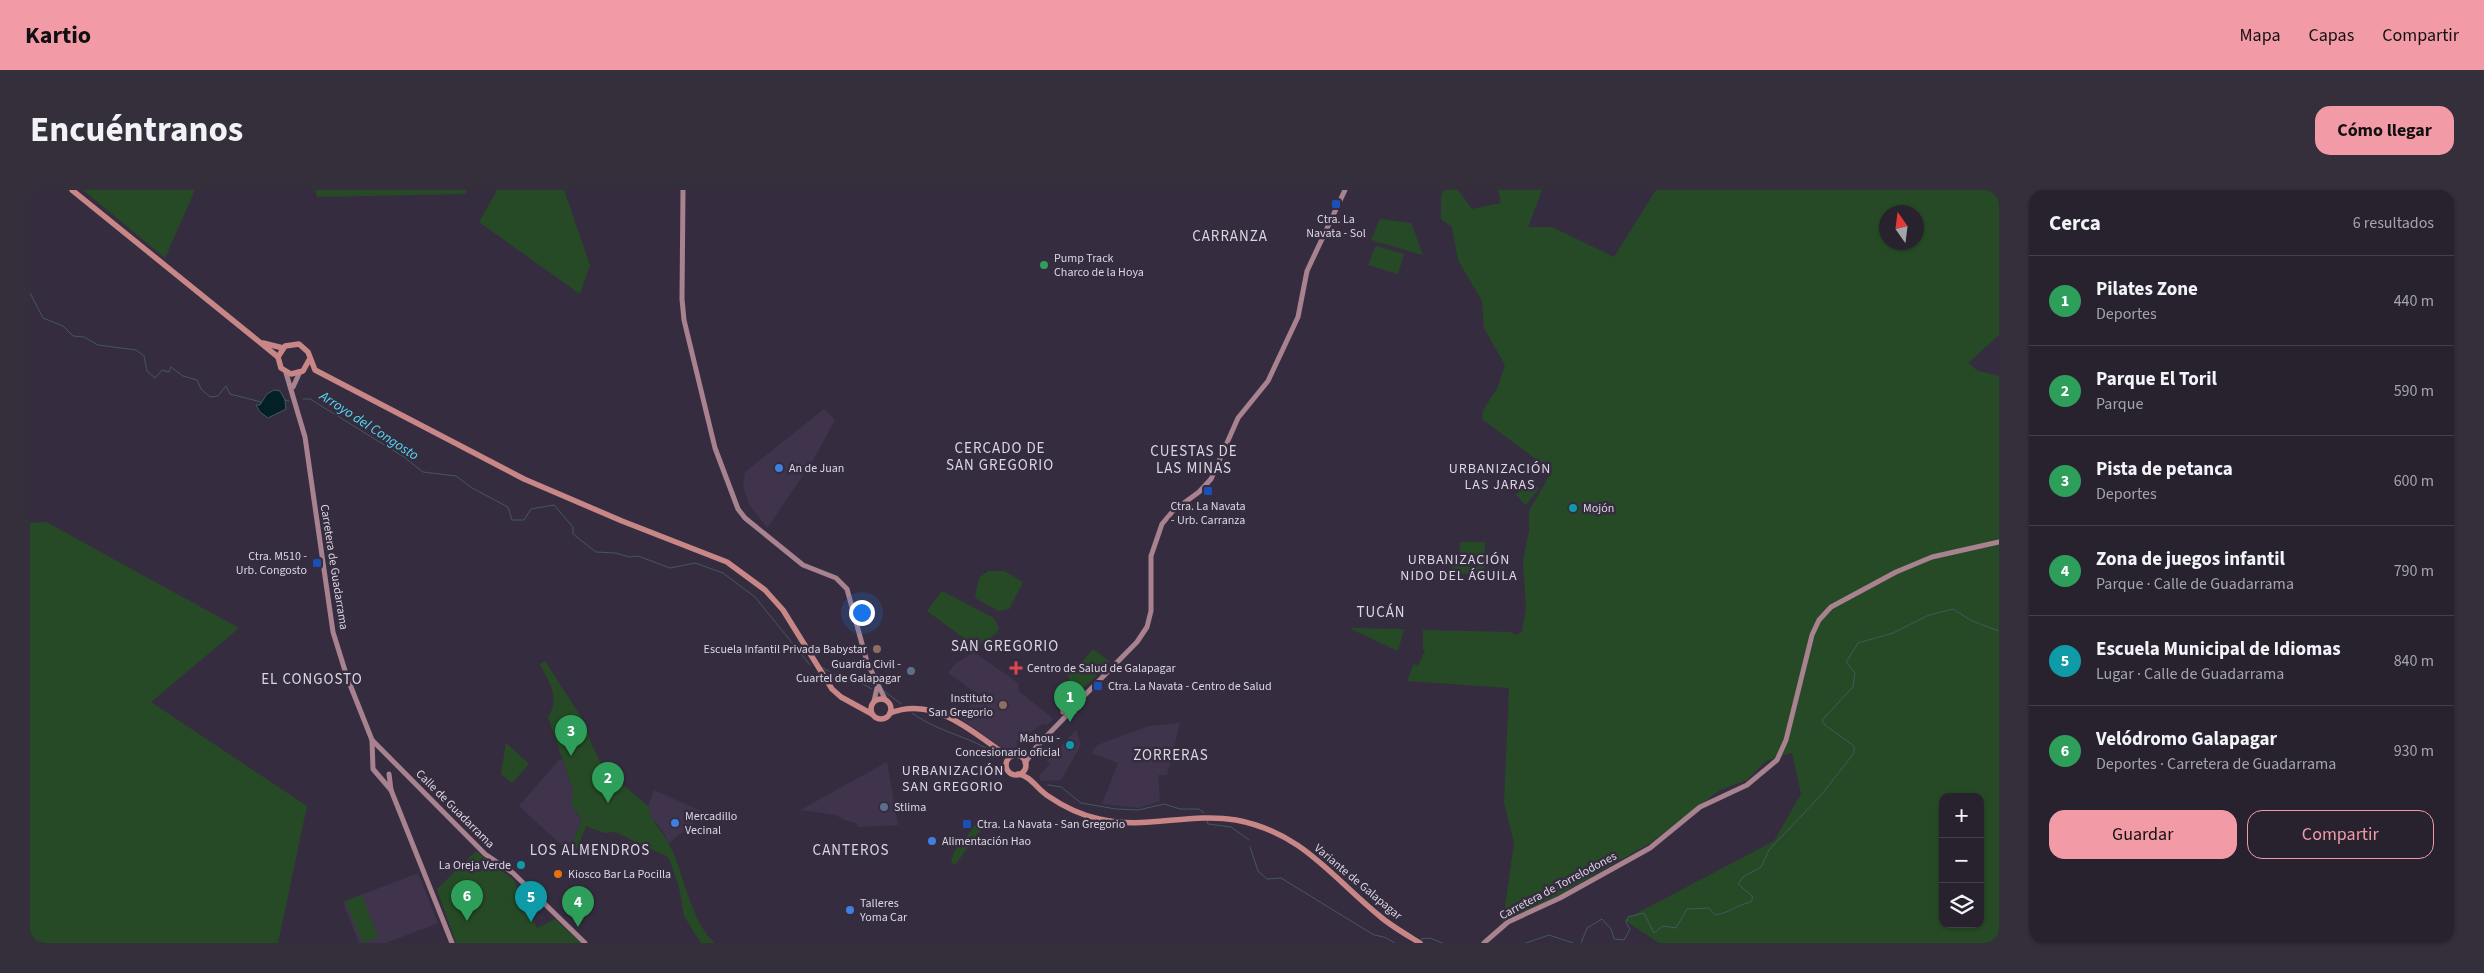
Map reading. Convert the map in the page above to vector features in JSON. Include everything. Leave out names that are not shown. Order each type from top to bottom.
[{"type":"main road","points":[[72,190],[278,357]]},
{"type":"main road","points":[[683,190],[684,320],[710,427],[738,509],[745,518],[803,565],[836,578],[846,589],[867,662],[876,685],[887,701],[890,713]]},
{"type":"main road","points":[[998,750],[1012,756],[1026,755],[1032,751],[1066,712],[1066,701],[1075,703],[1081,699],[1137,642],[1147,627],[1151,611],[1151,556],[1162,524],[1173,511],[1199,492],[1211,479],[1220,463],[1233,425],[1268,381],[1298,317],[1307,272],[1345,190]]},
{"type":"main road","points":[[260,341],[283,348]]},
{"type":"main road","points":[[315,370],[301,373],[286,373],[279,365],[278,357],[283,348],[290,344],[299,344],[306,349],[309,360],[315,370],[524,479],[622,521],[727,562],[765,590],[783,610],[825,680],[841,697],[880,719],[890,713],[903,709]]},
{"type":"main road","points":[[293,392],[294,383],[309,360]]},
{"type":"main road","name":"Carretera de Guadarrama","points":[[286,373],[305,437],[333,632],[344,668],[372,740],[373,762]]},
{"type":"main road","name":"Carretera de Torrelodones","points":[[1484,943],[1508,922],[1560,898],[1650,848],[1700,807],[1747,785],[1770,767],[1783,750],[1812,635],[1819,620],[1831,606],[1921,560],[1999,542]]},
{"type":"main road","points":[[872,714],[876,685]]},
{"type":"main road","points":[[858,705],[887,701],[903,709],[941,713],[954,719],[998,750],[1004,756],[1009,772],[1029,779]]},
{"type":"main road","points":[[1066,712],[1074,712],[1075,703]]},
{"type":"main road","name":"Carretera de Guadarrama","points":[[372,740],[390,759]]},
{"type":"main road","points":[[1018,774],[1032,751]]},
{"type":"main road","points":[[1006,764],[1012,756]]},
{"type":"main road","points":[[1019,756],[1025,765],[1029,779]]},
{"type":"main road","points":[[391,790],[390,773],[392,766],[390,759],[380,757],[373,762],[374,772],[380,776],[391,790],[452,943]]},
{"type":"main road","name":"Calle de Guadarrama","points":[[390,759],[485,854],[513,874],[585,943]]},
{"type":"main road","points":[[380,776],[400,769]]},
{"type":"main road","name":"Variante de Galapagar","points":[[1029,779],[1062,805],[1101,820],[1140,822],[1219,818],[1265,828],[1296,844],[1320,860],[1382,918],[1420,943]]},
{"type":"shaded area","points":[[274,390],[280,391],[285,400],[286,409],[268,418],[260,412],[256,405],[260,405],[267,394]]},
{"type":"shaded area","name":"An de Juan","points":[[824,409],[835,420],[811,464],[767,528],[748,503],[743,485],[745,472]]},
{"type":"shaded area","name":"Instituto San Gregorio","points":[[974,652],[1018,683],[1019,691],[1053,719],[1047,725],[1043,724],[1016,742],[1018,752],[1006,751],[960,718],[978,695],[948,673],[955,664]]},
{"type":"shaded area","points":[[1180,723],[1167,775],[1158,775],[1160,801],[1139,808],[1102,804],[1118,763],[1092,753],[1097,745],[1149,726]]},
{"type":"shaded area","points":[[1076,730],[1081,745],[1061,780],[1041,781],[1039,776],[1050,764],[1047,761]]},
{"type":"shaded area","points":[[562,759],[573,790],[577,815],[582,820],[570,849],[567,850],[519,806],[559,760]]},
{"type":"shaded area","points":[[887,762],[898,825],[857,827],[857,823],[844,820],[836,815],[800,810]]},
{"type":"shaded area","name":"Mercadillo Vecinal","points":[[654,790],[701,811],[702,816],[669,843],[663,831],[649,814],[648,806]]},
{"type":"shaded area","points":[[418,873],[438,923],[386,943],[359,943],[343,902]]},
{"type":"green space","points":[[83,190],[195,190],[165,258]]},
{"type":"green space","points":[[315,190],[467,190],[466,194],[317,197]]},
{"type":"green space","points":[[497,190],[564,190],[590,265],[580,294],[479,222]]},
{"type":"green space","points":[[1444,190],[1458,190],[1472,209],[1501,203],[1498,190],[1542,190],[1528,227],[1552,227],[1614,257],[1656,190],[1999,190],[1999,335],[1968,363],[1978,371],[1999,376],[1999,943],[1659,943],[1624,920],[1774,841],[1801,794],[1792,753],[1766,761],[1747,780],[1720,790],[1650,843],[1556,897],[1503,922],[1514,842],[1504,803],[1509,688],[1407,681],[1414,664],[1418,666],[1425,650],[1423,649],[1423,630],[1511,632],[1516,635],[1522,632],[1526,608],[1523,561],[1529,531],[1529,511],[1552,471],[1482,419],[1483,410],[1497,389],[1505,365],[1484,328],[1482,301],[1458,260],[1452,227],[1441,219],[1441,196]]},
{"type":"green space","points":[[1380,219],[1411,223],[1423,255],[1371,240]]},
{"type":"green space","points":[[1376,246],[1404,254],[1398,274],[1368,265]]},
{"type":"green space","points":[[1529,481],[1539,488],[1526,505],[1516,495]]},
{"type":"green space","points":[[46,522],[239,628],[151,702],[307,806],[278,943],[30,943],[30,523]]},
{"type":"green space","points":[[1460,542],[1485,542],[1484,573],[1452,574],[1453,560],[1460,559]]},
{"type":"green space","points":[[988,571],[1004,571],[1023,582],[1009,609],[998,611],[975,598],[979,578]]},
{"type":"green space","points":[[942,591],[994,618],[999,629],[987,640],[979,644],[972,644],[927,611]]},
{"type":"green space","points":[[1351,628],[1404,629],[1398,651]]},
{"type":"green space","points":[[1093,649],[1110,662],[1078,693],[1072,688],[1066,669],[1083,661]]},
{"type":"green space","points":[[545,661],[585,723],[591,743],[600,762],[609,773],[648,806],[651,816],[675,857],[694,911],[707,934],[715,943],[701,943],[684,916],[679,887],[669,858],[615,832],[604,833],[586,826],[577,849],[571,846],[582,820],[572,806],[573,790],[548,717],[554,704],[554,697],[550,683],[540,664]]},
{"type":"green space","points":[[506,743],[529,764],[512,783],[501,774]]},
{"type":"green space","points":[[977,823],[983,827],[955,865],[951,862],[954,852]]},
{"type":"green space","points":[[476,851],[514,880],[537,928],[555,919],[581,943],[456,943],[437,889]]},
{"type":"green space","points":[[362,895],[378,937],[363,943],[345,901]]},
{"type":"waterway","name":"Arroyo del Congosto","points":[[30,293],[43,318],[63,326],[73,336],[84,337],[98,345],[136,350],[144,356],[147,371],[155,378],[162,370],[169,372],[171,367],[183,376],[197,380],[201,389],[210,397],[218,396],[226,386],[230,394],[261,402]]},
{"type":"waterway","name":"Arroyo del Congosto","points":[[303,399],[310,399],[404,457],[423,472],[456,476],[472,488],[508,507],[512,520],[524,520],[531,509],[554,505],[573,527],[573,534],[596,552],[616,553],[629,557],[638,556],[670,568],[695,563],[723,573],[755,597],[810,665]]},
{"type":"waterway","name":"Arroyo del Congosto","points":[[285,400],[289,401]]},
{"type":"waterway","points":[[1581,943],[1587,928],[1602,919],[1611,929],[1614,939],[1624,940],[1630,929],[1626,923],[1628,917],[1644,913],[1654,933],[1663,926],[1676,928],[1687,909],[1709,908],[1715,915],[1725,913],[1751,902],[1753,897],[1738,884],[1743,877],[1761,867],[1769,850],[1822,794],[1854,753],[1854,746],[1825,725],[1822,720],[1853,687],[1855,673],[1846,662],[1858,643],[1893,633],[1929,615],[1953,609],[1972,621],[1999,631]]},
{"type":"waterway","name":"Arroyo del Congosto","points":[[821,667],[848,682],[861,683],[872,689]]},
{"type":"waterway","name":"Arroyo del Congosto","points":[[884,691],[901,704]]},
{"type":"waterway","points":[[912,713],[922,720],[977,743],[997,755]]},
{"type":"waterway","points":[[1048,785],[1061,787],[1081,803],[1116,809],[1138,810],[1164,804],[1180,809],[1199,809],[1204,813]]},
{"type":"waterway","points":[[1207,821],[1208,824],[1231,827],[1249,840]]},
{"type":"waterway","points":[[1250,847],[1258,871],[1267,879],[1281,878],[1374,935],[1384,937],[1395,943]]},
{"type":"waterway","points":[[1526,943],[1549,935],[1573,943]]},
{"type":"waterway","points":[[1421,939],[1430,938],[1442,943]]},
{"type":"place","name":"Ctra. La Navata - Sol","points":[[1336,204]]},
{"type":"place","name":"Pump Track Charco de la Hoya","points":[[1044,265]]},
{"type":"place","name":"An de Juan","points":[[779,468]]},
{"type":"place","name":"Ctra. La Navata - Urb. Carranza","points":[[1208,491]]},
{"type":"place","name":"Mojón","points":[[1573,508]]},
{"type":"place","name":"Ctra. M510 - Urb. Congosto","points":[[317,563]]},
{"type":"place","name":"Escuela Infantil Privada Babystar","points":[[877,649]]},
{"type":"place","name":"Centro de Salud de Galapagar","points":[[1016,668]]},
{"type":"place","name":"Guardia Civil - Cuartel de Galapagar","points":[[911,671]]},
{"type":"place","name":"Ctra. La Navata - Centro de Salud","points":[[1098,686]]},
{"type":"place","name":"Instituto San Gregorio","points":[[1003,705]]},
{"type":"place","name":"Pilates Zone","points":[[1070,722]]},
{"type":"place","name":"Mahou - Concesionario oficial","points":[[1070,745]]},
{"type":"place","name":"Pista de petanca","points":[[571,756]]},
{"type":"place","name":"Parque El Toril","points":[[608,803]]},
{"type":"place","name":"Stlima","points":[[884,807]]},
{"type":"place","name":"Mercadillo Vecinal","points":[[675,823]]},
{"type":"place","name":"Ctra. La Navata - San Gregorio","points":[[967,824]]},
{"type":"place","name":"Alimentación Hao","points":[[932,841]]},
{"type":"place","name":"La Oreja Verde","points":[[521,865]]},
{"type":"place","name":"Kiosco Bar La Pocilla","points":[[558,874]]},
{"type":"place","name":"Talleres Yoma Car","points":[[850,910]]},
{"type":"place","name":"Velódromo Galapagar","points":[[467,921]]},
{"type":"place","name":"Escuela Municipal de Idiomas","points":[[531,922]]},
{"type":"place","name":"Zona de juegos infantil","points":[[578,927]]},
{"type":"district","name":"CARRANZA","points":[[1230,236]]},
{"type":"district","name":"CERCADO DE SAN GREGORIO","points":[[1000,456]]},
{"type":"district","name":"CUESTAS DE LAS MINAS","points":[[1194,460]]},
{"type":"district","name":"URBANIZACIÓN LAS JARAS","points":[[1500,478]]},
{"type":"district","name":"URBANIZACIÓN NIDO DEL ÁGUILA","points":[[1459,568]]},
{"type":"district","name":"TUCÁN","points":[[1381,612]]},
{"type":"district","name":"SAN GREGORIO","points":[[1005,646]]},
{"type":"district","name":"EL CONGOSTO","points":[[312,679]]},
{"type":"district","name":"ZORRERAS","points":[[1171,755]]},
{"type":"district","name":"URBANIZACIÓN SAN GREGORIO","points":[[953,780]]},
{"type":"district","name":"LOS ALMENDROS","points":[[590,850]]},
{"type":"district","name":"CANTEROS","points":[[851,850]]}]
